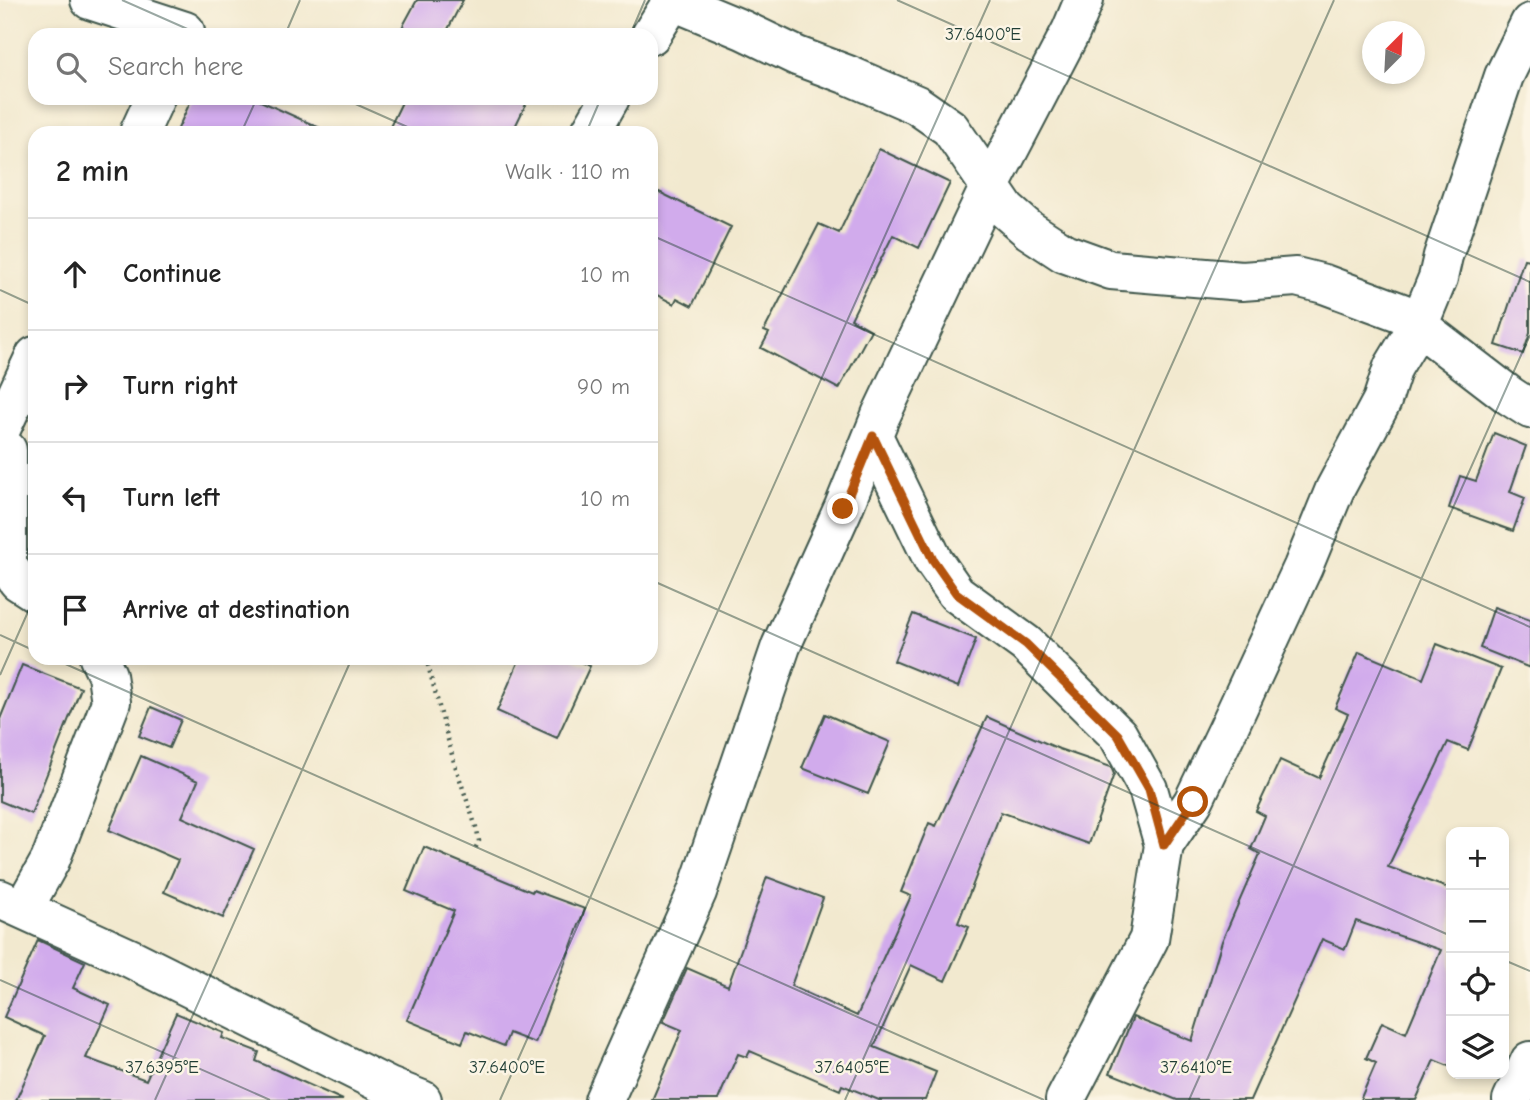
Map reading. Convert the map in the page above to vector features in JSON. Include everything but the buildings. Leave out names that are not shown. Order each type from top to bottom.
[{"type":"street","points":[[90,0],[189,22]]},
{"type":"street","points":[[604,1100],[697,892],[782,646],[873,436],[989,188],[1071,31],[1084,0]]},
{"type":"street","points":[[1521,0],[1530,4]]},
{"type":"street","points":[[656,28],[673,1],[917,105],[950,128],[1006,210],[1029,230],[1064,253],[1111,270],[1242,281],[1296,277],[1324,284],[1402,313],[1530,409]]},
{"type":"street","points":[[1164,845],[1193,802],[1303,566],[1335,489],[1382,401],[1394,367],[1419,324],[1438,278],[1504,76],[1530,23]]},
{"type":"street","points":[[142,126],[152,105]]},
{"type":"street","points":[[594,126],[606,105]]},
{"type":"street","points":[[28,383],[11,447],[8,565],[18,581],[28,587]]},
{"type":"street","points":[[873,436],[933,560],[956,593],[1026,644],[1118,735],[1149,789],[1164,845],[1150,939],[1065,1100]]},
{"type":"street","points":[[102,665],[107,675],[111,702],[50,861],[12,904],[132,959],[389,1087],[422,1100]]},
{"type":"street","points":[[1512,1100],[1530,1061]]},
{"type":"path","points":[[428,665],[454,762],[477,830],[479,841],[474,851]]},
{"type":"route","points":[[843,509],[873,436],[933,560],[956,593],[1026,644],[1118,735],[1149,789],[1164,845],[1193,802]]}]
